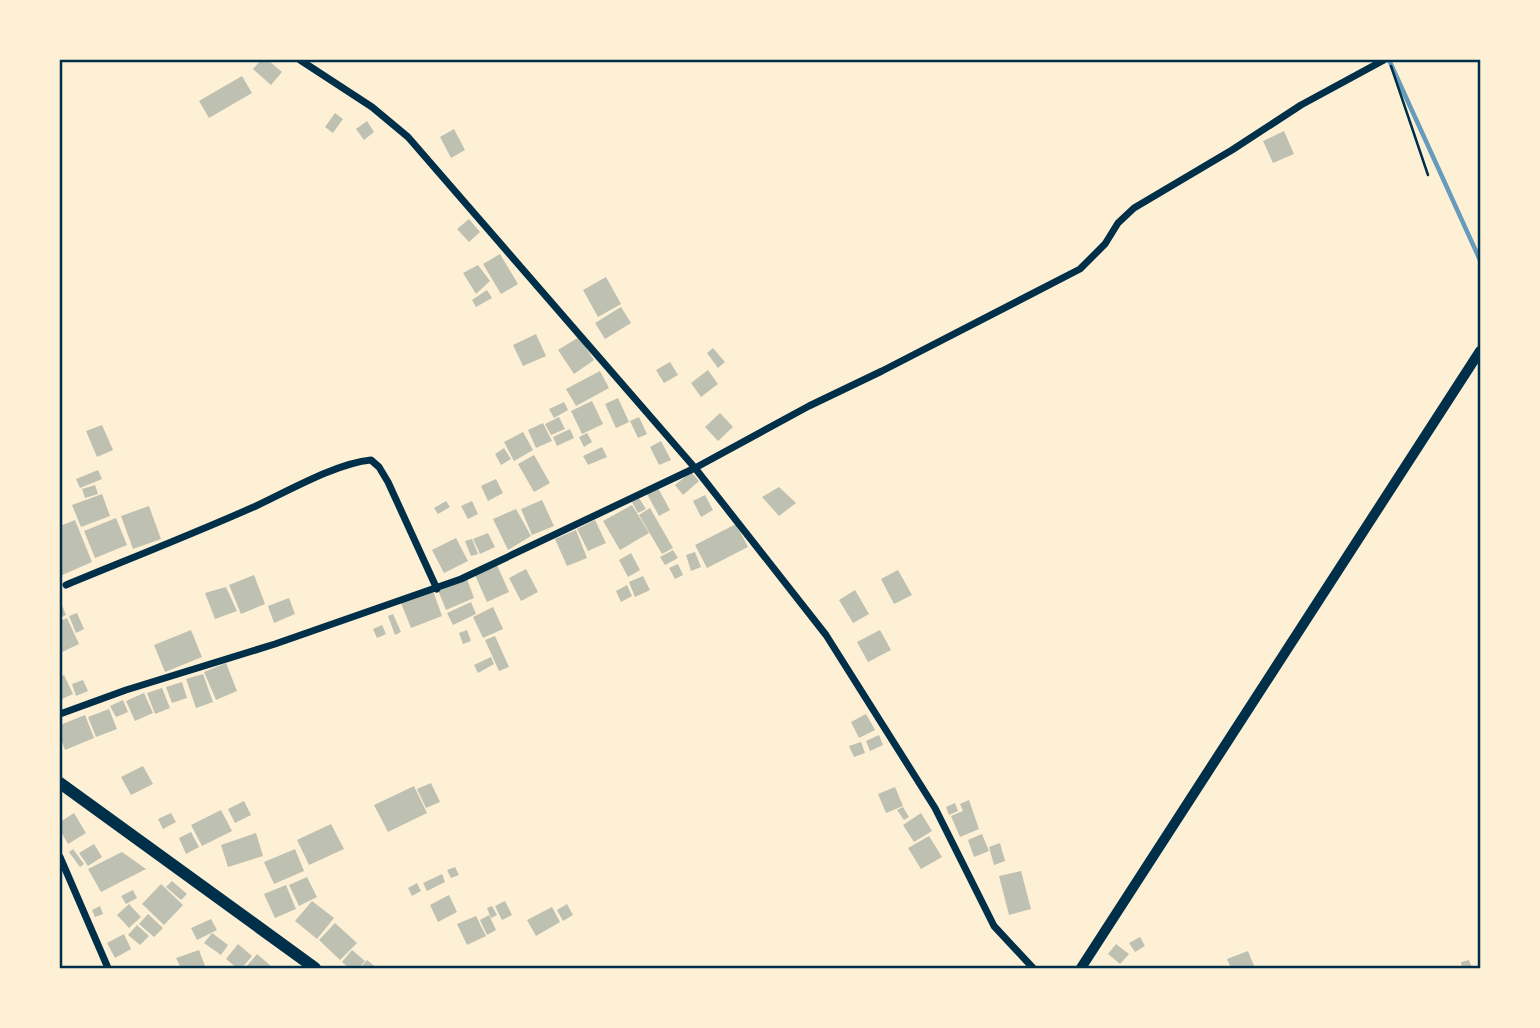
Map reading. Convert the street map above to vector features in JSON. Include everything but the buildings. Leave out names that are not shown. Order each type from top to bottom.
[{"type":"main road","points":[[1081,968],[1480,351]]},
{"type":"main road","points":[[60,783],[315,968]]},
{"type":"street","points":[[300,60],[372,107],[408,137],[695,468],[826,635],[935,808],[994,926],[1033,968]]},
{"type":"street","points":[[60,714],[437,589],[536,545],[695,468],[809,406],[1080,269],[1105,244],[1118,223],[1134,208],[1301,105],[1386,60]]},
{"type":"street","points":[[66,585],[194,533],[358,461],[371,460],[388,482],[437,589]]},
{"type":"street","points":[[60,857],[108,968]]},
{"type":"path","points":[[1386,60],[1428,175]]},
{"type":"waterway","points":[[1389,60],[1480,260]]}]
